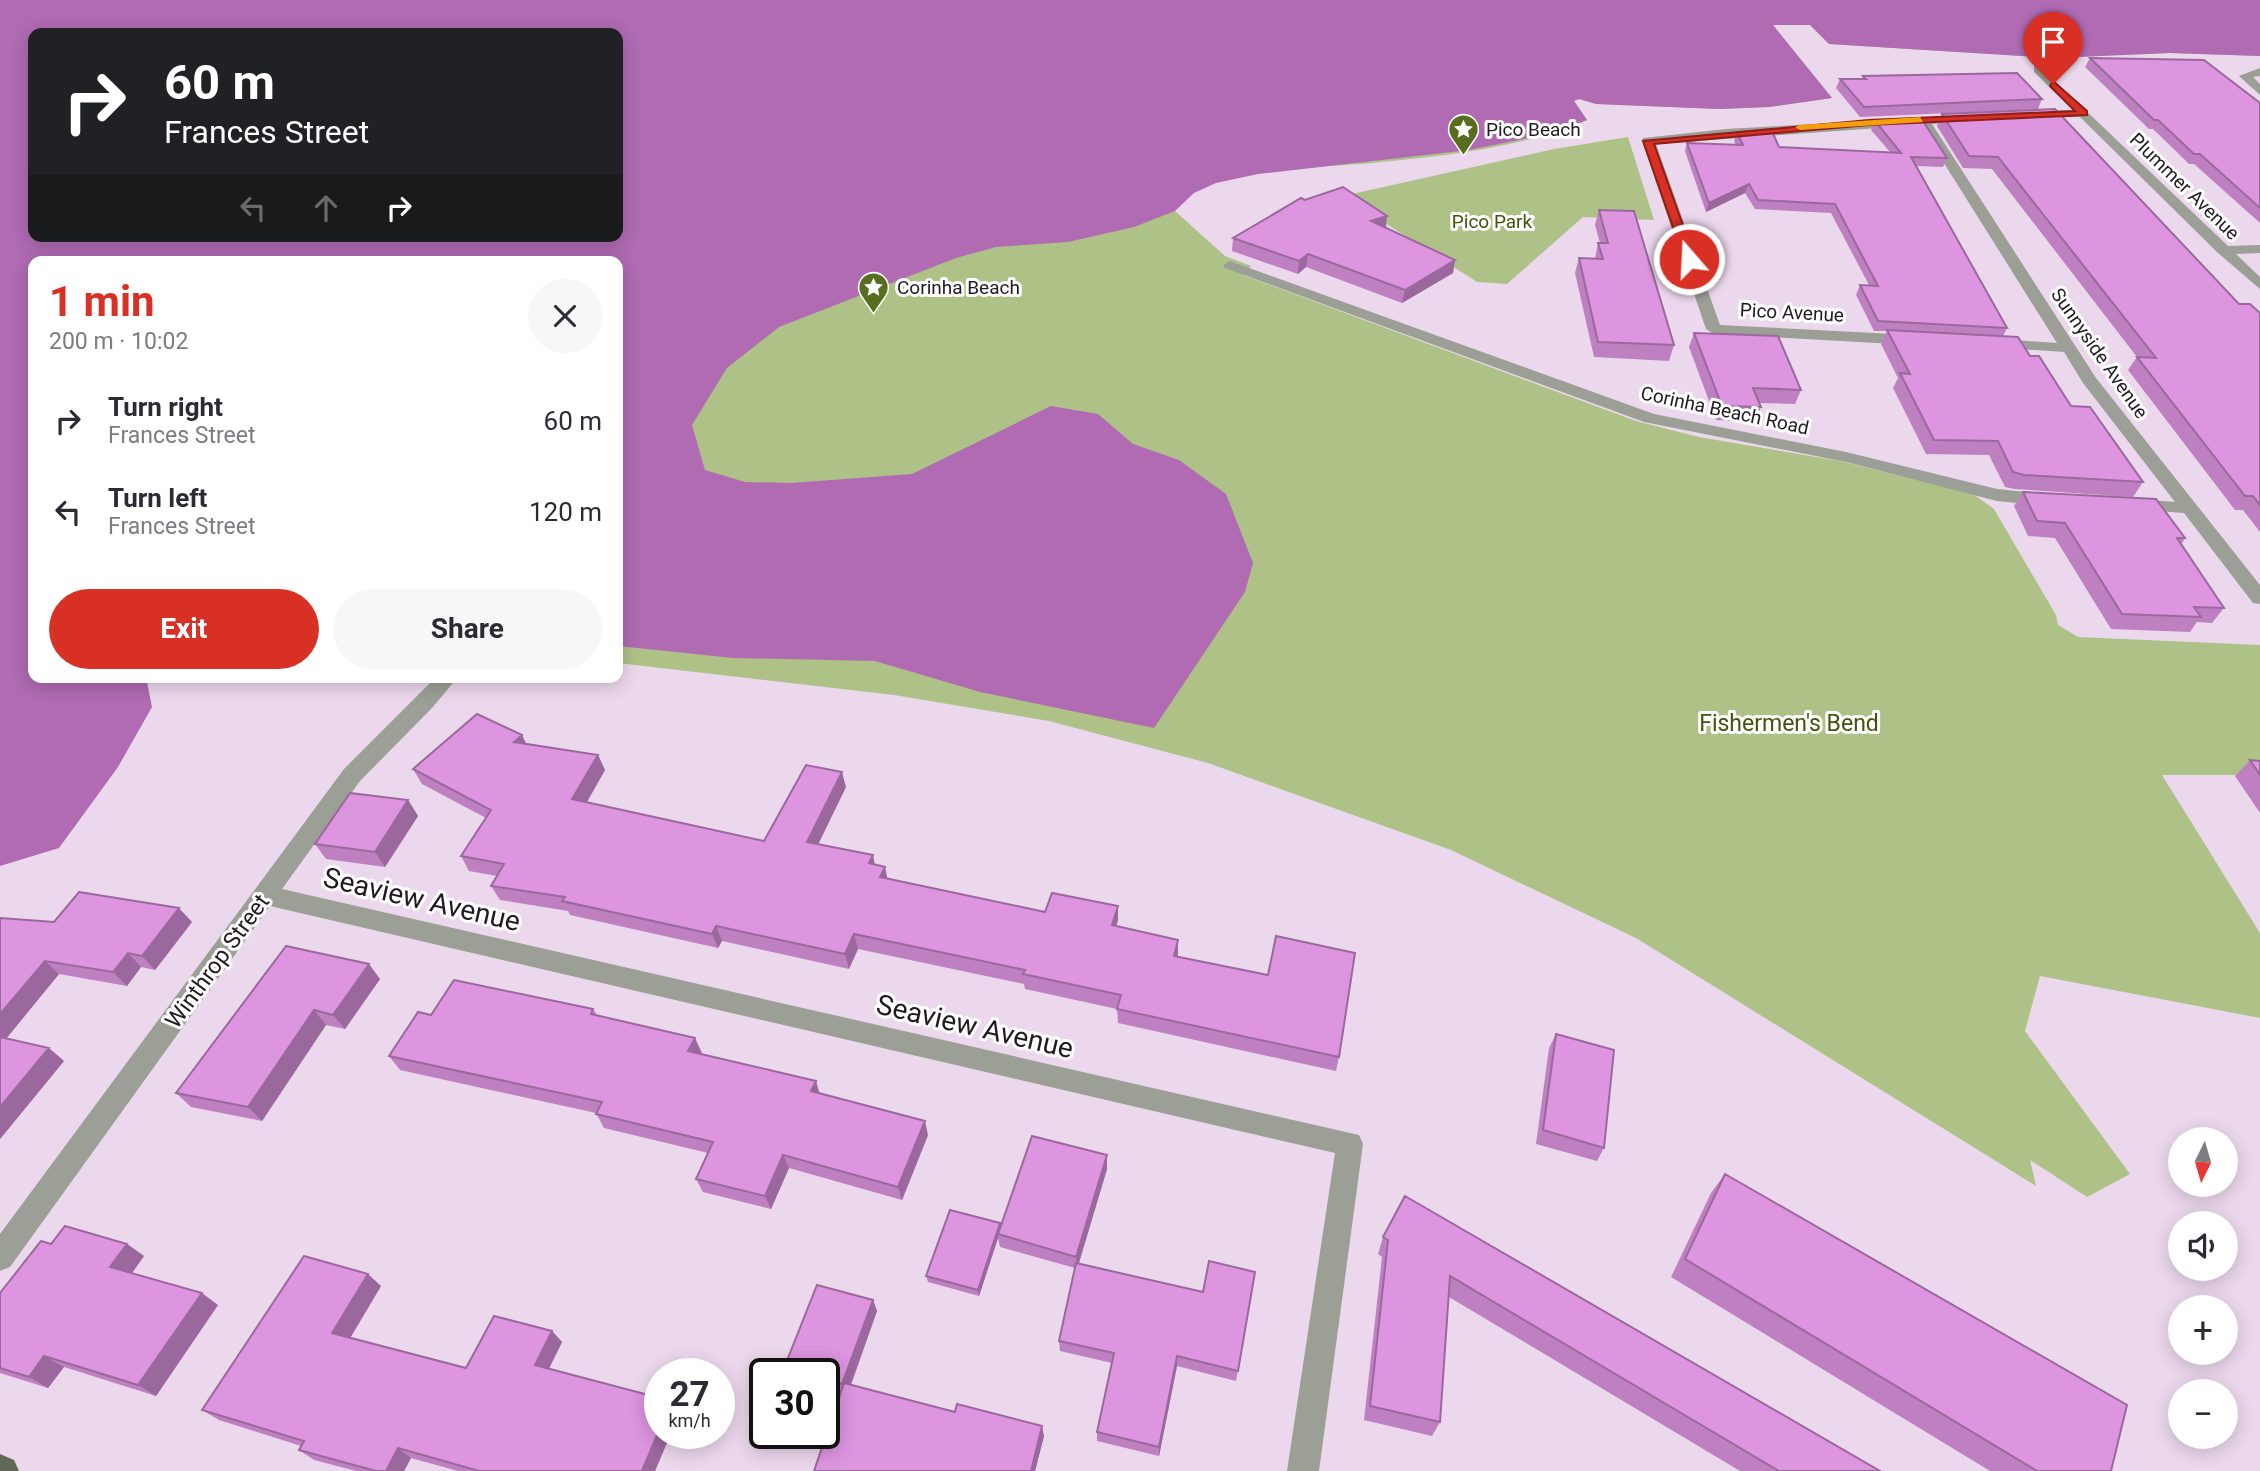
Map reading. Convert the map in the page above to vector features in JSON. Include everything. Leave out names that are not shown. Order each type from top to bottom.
[{"type":"street","name":"Plummer Avenue","points":[[2038,69],[2260,285]]},
{"type":"street","points":[[2260,72],[2245,76],[2260,91]]},
{"type":"street","points":[[2016,116],[2083,113]]},
{"type":"street","points":[[1923,120],[1976,118]]},
{"type":"street","name":"Pico Avenue","points":[[1923,120],[1648,141],[1714,329],[1931,341]]},
{"type":"street","name":"Sunnyside Avenue","points":[[1923,120],[2101,397],[2260,598]]},
{"type":"street","points":[[2223,250],[2260,249]]},
{"type":"street","name":"Corinha Beach Road","points":[[1230,265],[1650,418],[1838,456],[1997,495],[2060,501]]},
{"type":"street","points":[[1986,344],[2068,348]]},
{"type":"street","points":[[2112,504],[2189,508]]},
{"type":"street","name":"Winthrop Street","points":[[0,1257],[366,759],[416,713],[443,683]]},
{"type":"street","name":"Seaview Avenue","points":[[265,895],[1350,1144],[1303,1471]]},
{"type":"green space","name":"Fishermen's Bend","points":[[1805,0],[2260,0],[2260,56],[2170,53],[2053,58],[1829,44],[1810,25],[1773,25],[1832,98],[1769,107],[1719,109],[1596,104],[1579,99],[1574,101],[1587,120],[1538,137],[1453,154],[1255,173],[1211,184],[1194,192],[1175,211],[1225,256],[1251,266],[1243,275],[1636,421],[1699,437],[1840,461],[1973,494],[1994,509],[2056,615],[2058,625],[2078,637],[2260,645],[2260,775],[2162,775],[2260,933],[2260,1018],[2040,976],[2025,1031],[2130,1174],[2087,1197],[2030,1160],[2036,1186],[1636,938],[1451,850],[1208,763],[1049,721],[894,695],[623,664],[623,322]]},
{"type":"green space","name":"Pico Park","points":[[1628,137],[1654,220],[1583,217],[1507,284],[1477,282],[1343,196],[1554,149]]},
{"type":"shaded area","points":[[0,0],[2260,0],[2260,56],[2170,53],[2053,58],[1829,44],[1810,25],[1773,25],[1832,98],[1769,107],[1719,109],[1596,104],[1579,99],[1574,101],[1587,120],[1553,133],[1469,150],[1258,174],[1216,183],[1194,193],[1175,211],[1134,227],[1068,242],[996,247],[956,258],[779,327],[727,368],[692,425],[705,470],[745,482],[791,483],[912,474],[1051,406],[1098,414],[1133,444],[1179,460],[1226,494],[1253,563],[1245,592],[1154,728],[980,692],[875,661],[733,658],[623,647],[623,256],[28,256],[28,683],[147,683],[152,707],[118,767],[59,848],[0,866]]},
{"type":"building","points":[[2090,58],[2204,60],[2260,103],[2260,208],[2200,154],[2194,154],[2158,120],[2154,120]]},
{"type":"building","points":[[2017,73],[2042,99],[1864,107],[1840,79],[1866,79],[1863,76]]},
{"type":"building","points":[[2055,109],[2239,304],[2250,304],[2260,313],[2260,505],[2253,496],[2245,496],[2137,357],[2156,358],[1998,157],[1969,156],[1942,114]]},
{"type":"building","points":[[1921,118],[1947,158],[1911,157],[2007,328],[1878,321],[1860,285],[1878,286],[1835,204],[1758,200],[1749,184],[1709,203],[1687,143],[1743,145],[1737,132],[1771,129],[1779,147],[1901,153],[1875,121]]},
{"type":"building","points":[[1343,187],[1387,216],[1371,221],[1455,260],[1405,290],[1308,254],[1299,261],[1233,238],[1301,198],[1305,200]]},
{"type":"building","points":[[1599,210],[1634,211],[1674,345],[1598,342],[1579,258],[1603,259],[1598,243],[1608,243]]},
{"type":"building","points":[[1887,330],[2018,337],[2030,356],[2039,356],[2071,406],[2090,407],[2143,482],[2024,475],[2013,472],[1998,441],[1934,440],[1900,373],[1910,374]]},
{"type":"building","points":[[1694,333],[1778,336],[1801,390],[1753,388],[1761,407],[1722,406]]},
{"type":"building","points":[[2023,492],[2156,499],[2185,538],[2177,538],[2224,608],[2194,607],[2201,617],[2122,614],[2065,523],[2037,521]]},
{"type":"building","points":[[477,714],[522,735],[514,742],[598,755],[572,799],[764,841],[806,765],[842,772],[807,842],[873,855],[869,863],[885,867],[880,877],[1045,912],[1052,893],[1118,906],[1112,925],[1178,940],[1174,956],[1268,975],[1276,936],[1355,953],[1339,1057],[1117,1009],[1121,995],[1023,974],[1025,970],[854,934],[845,954],[716,926],[712,934],[562,901],[565,897],[491,886],[504,864],[461,856],[491,810],[413,769]]},
{"type":"building","points":[[2250,760],[2260,761],[2260,775]]},
{"type":"building","points":[[350,793],[408,800],[375,852],[315,844]]},
{"type":"building","points":[[79,892],[179,908],[142,956],[128,953],[113,972],[45,961],[0,1014],[0,918],[54,922]]},
{"type":"building","points":[[286,946],[369,964],[333,1015],[314,1010],[248,1107],[176,1093]]},
{"type":"building","points":[[454,980],[593,1009],[591,1014],[695,1038],[688,1051],[816,1081],[811,1091],[925,1121],[898,1187],[783,1155],[765,1196],[696,1179],[713,1142],[596,1114],[602,1102],[389,1056],[418,1012],[431,1015]]},
{"type":"building","points":[[1556,1034],[1614,1050],[1604,1148],[1543,1130]]},
{"type":"building","points":[[0,1037],[49,1048],[0,1107]]},
{"type":"building","points":[[1032,1136],[1107,1155],[1076,1257],[998,1234]]},
{"type":"building","points":[[1725,1174],[2127,1405],[2111,1471],[2037,1471],[1685,1259]]},
{"type":"building","points":[[1405,1196],[1880,1471],[1779,1471],[1450,1276],[1440,1422],[1370,1406],[1388,1240],[1383,1237]]},
{"type":"building","points":[[950,1210],[1000,1223],[978,1290],[926,1276]]},
{"type":"building","points":[[65,1226],[127,1244],[110,1267],[202,1293],[138,1385],[44,1356],[29,1377],[0,1368],[0,1293],[41,1241],[51,1244]]},
{"type":"building","points":[[304,1256],[368,1274],[332,1333],[466,1368],[494,1316],[552,1331],[535,1365],[644,1394],[644,1449],[651,1449],[642,1471],[479,1471],[398,1448],[386,1471],[376,1471],[299,1450],[304,1441],[202,1410]]},
{"type":"building","points":[[1209,1261],[1255,1272],[1238,1371],[1177,1356],[1159,1447],[1097,1432],[1114,1353],[1059,1341],[1076,1263],[1203,1292]]},
{"type":"building","points":[[817,1285],[873,1300],[842,1384],[840,1358],[788,1358]]},
{"type":"building","points":[[844,1383],[955,1412],[957,1404],[1042,1426],[1031,1471],[814,1471],[822,1449],[840,1449],[840,1395]]},
{"type":"slow traffic","points":[[1800,127],[1920,120]]},
{"type":"place","name":"Pico Beach","points":[[1463,156]]},
{"type":"place","name":"Corinha Beach","points":[[874,314]]},
{"type":"route","points":[[1689,259],[1648,141],[1869,122],[2083,113],[2053,84]]}]
